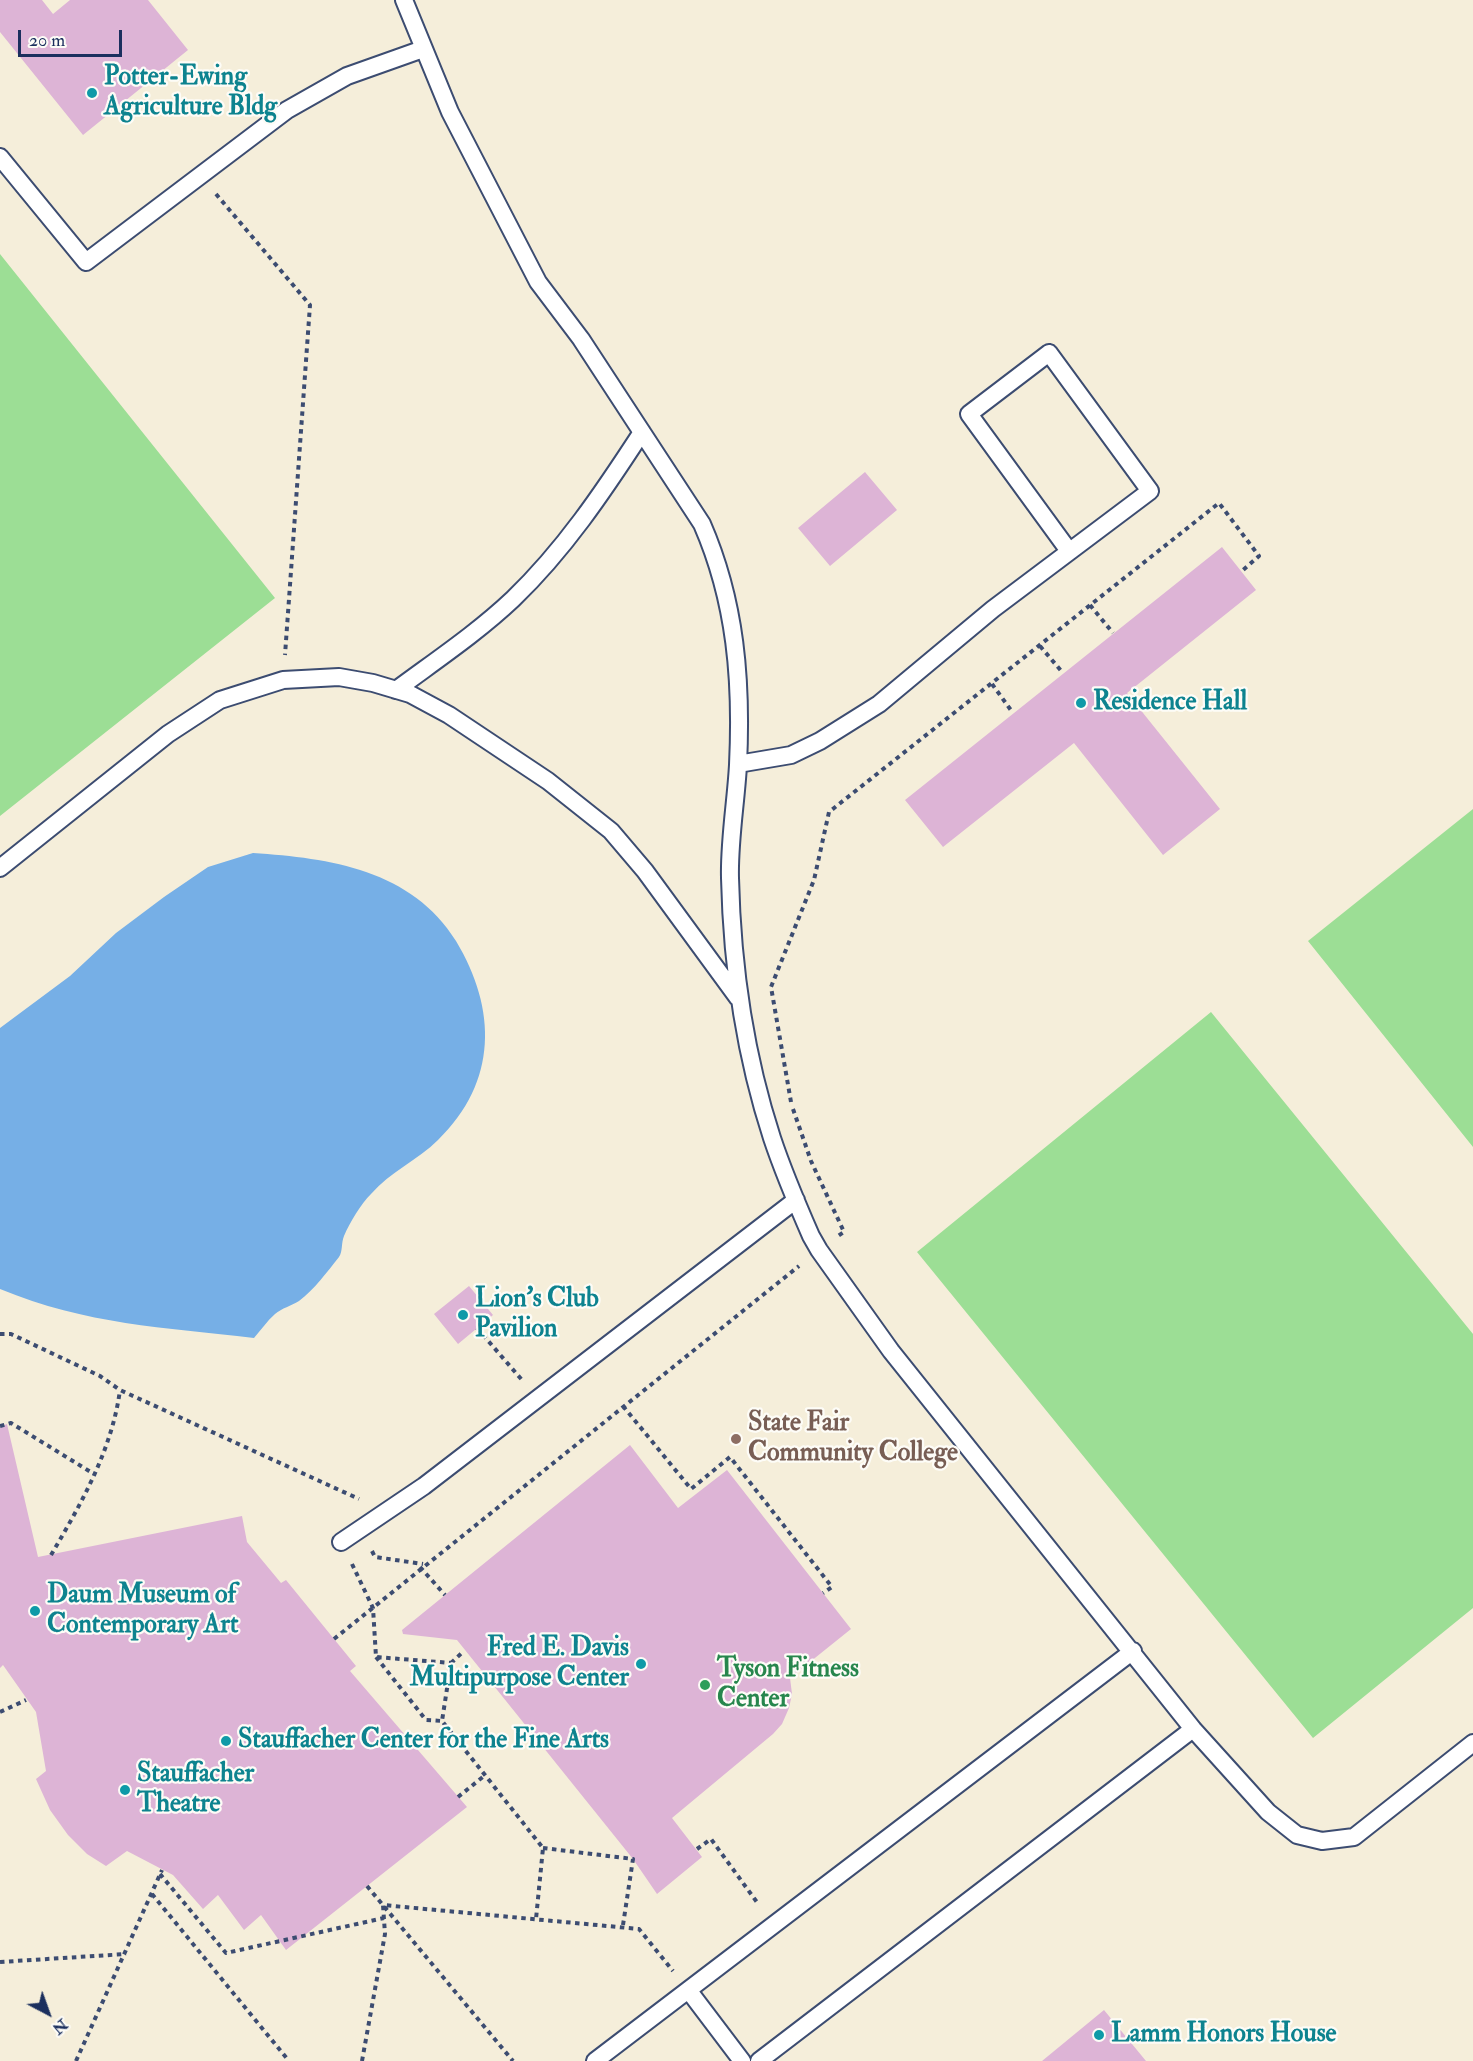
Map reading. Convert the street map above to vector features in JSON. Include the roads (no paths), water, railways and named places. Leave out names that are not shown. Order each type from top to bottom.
[{"type":"lane","points":[[404,0],[460,133],[538,282],[580,339],[702,524],[714,553],[726,593],[740,680],[738,764],[729,877],[739,999],[749,1055],[772,1138],[796,1200],[819,1250],[891,1351],[1133,1651],[1193,1729],[1268,1812],[1296,1835],[1322,1841],[1354,1837],[1473,1743]]},
{"type":"lane","points":[[0,157],[86,262],[287,110],[347,76],[423,49]]},
{"type":"lane","points":[[738,764],[791,755],[820,741],[879,705],[993,609],[1069,552],[1150,491],[1049,353],[969,414],[1069,552]]},
{"type":"lane","points":[[396,690],[460,643],[512,600],[566,543],[642,432]]},
{"type":"lane","points":[[0,868],[177,728],[220,700],[283,680],[339,677],[410,694],[459,722],[548,781],[611,831],[645,871],[739,999]]},
{"type":"lane","points":[[341,1542],[424,1486],[796,1200]]},
{"type":"lane","points":[[595,2061],[1133,1651]]},
{"type":"lane","points":[[759,2061],[1193,1729]]},
{"type":"lane","points":[[689,1991],[742,2061]]},
{"type":"water","points":[[253,853],[311,859],[367,872],[393,883],[417,898],[438,917],[456,941],[469,967],[479,993],[484,1019],[485,1044],[481,1069],[472,1094],[458,1118],[438,1140],[387,1179],[367,1198],[346,1231],[339,1257],[315,1286],[305,1297],[275,1314],[254,1338],[126,1323],[64,1310],[0,1289],[0,1028],[70,976],[116,933],[164,897],[208,867]]},
{"type":"place","name":"Potter-Ewing Agriculture Bldg","points":[[92,93]]},
{"type":"place","name":"Residence Hall","points":[[1081,703]]},
{"type":"place","name":"Lion's Club Pavilion","points":[[463,1315]]},
{"type":"place","name":"State Fair Community College","points":[[736,1439]]},
{"type":"place","name":"Daum Museum of Contemporary Art","points":[[35,1611]]},
{"type":"place","name":"Fred E. Davis Multipurpose Center","points":[[641,1664]]},
{"type":"place","name":"Tyson Fitness Center","points":[[705,1685]]},
{"type":"place","name":"Stauffacher Center for the Fine Arts","points":[[226,1741]]},
{"type":"place","name":"Stauffacher Theatre","points":[[125,1790]]},
{"type":"place","name":"Lamm Honors House","points":[[1099,2035]]}]
